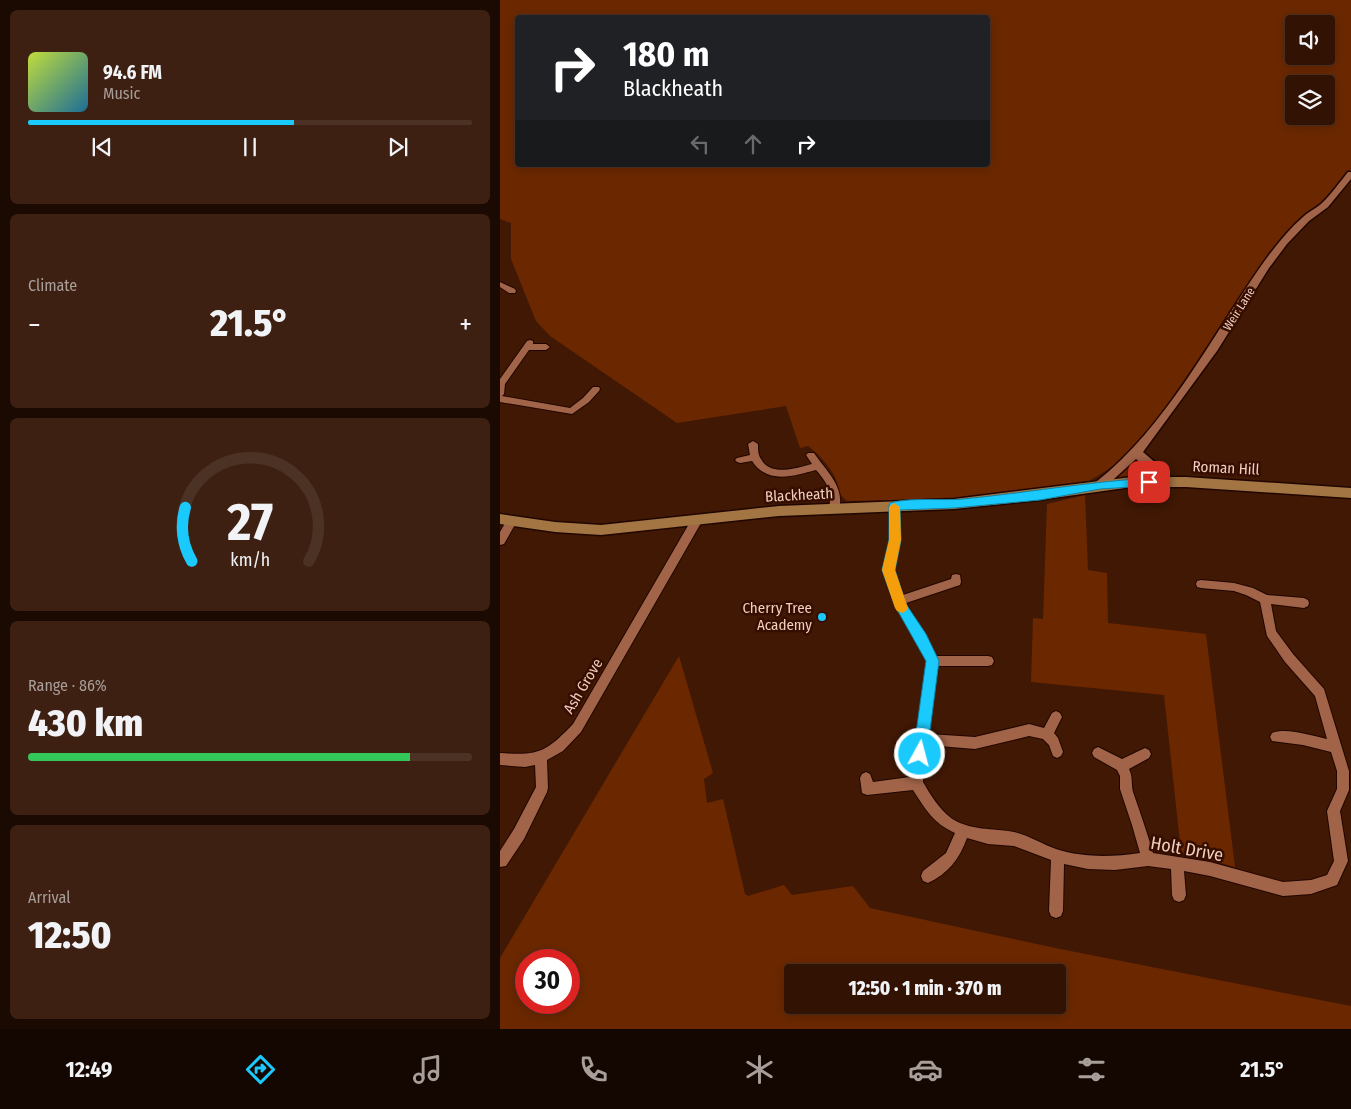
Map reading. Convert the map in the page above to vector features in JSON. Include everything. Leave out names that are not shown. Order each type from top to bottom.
[{"type":"main road","name":"Roman Hill","points":[[1100,485],[1132,482],[1166,482],[1351,493]]},
{"type":"main road","name":"Blackheath","points":[[506,520],[555,527],[601,530],[779,511],[954,504],[1030,496],[1100,485]]},
{"type":"street","name":"Weir Lane","points":[[1100,485],[1136,453],[1213,349],[1265,267],[1284,242],[1306,219],[1325,206],[1351,174]]},
{"type":"street","points":[[500,284],[512,291]]},
{"type":"street","points":[[500,394],[501,384],[529,345],[546,347]]},
{"type":"street","points":[[500,399],[529,403],[550,410],[572,411],[590,393]]},
{"type":"street","points":[[753,444],[754,457],[762,468],[778,473],[788,473],[818,466]]},
{"type":"street","points":[[1136,453],[1161,474],[1166,482]]},
{"type":"street","points":[[811,455],[818,466],[831,479],[836,496],[834,509]]},
{"type":"street","points":[[740,460],[754,457]]},
{"type":"street","points":[[866,778],[867,789],[916,782],[932,661],[899,601],[888,570],[895,540],[894,506]]},
{"type":"street","points":[[500,541],[506,520]]},
{"type":"street","name":"Ash Grove","points":[[541,757],[559,747],[577,728],[697,520]]},
{"type":"street","points":[[899,601],[956,583]]},
{"type":"street","points":[[1201,584],[1235,586],[1252,591],[1265,599],[1304,603]]},
{"type":"street","name":"Holt Drive","points":[[916,782],[931,806],[946,822],[963,830],[988,837],[1014,839],[1058,856],[1088,862],[1115,863],[1148,859],[1177,863],[1210,868],[1282,889],[1311,887],[1332,880],[1341,861],[1333,811],[1343,790],[1343,771],[1320,693],[1289,658],[1272,633],[1265,599]]},
{"type":"street","points":[[932,661],[972,663],[988,661]]},
{"type":"street","points":[[1047,734],[1056,717]]},
{"type":"street","points":[[922,739],[975,743],[1029,730],[1047,734],[1054,742],[1057,752]]},
{"type":"street","points":[[1276,738],[1303,739],[1336,747]]},
{"type":"street","points":[[1098,754],[1122,766],[1126,776],[1126,789],[1139,825],[1148,859]]},
{"type":"street","points":[[1122,766],[1145,754]]},
{"type":"street","points":[[500,759],[525,761],[541,757],[542,788],[520,834],[502,861]]},
{"type":"street","points":[[928,876],[943,866],[957,850],[963,830]]},
{"type":"street","points":[[1056,911],[1058,856]]},
{"type":"street","points":[[1177,863],[1179,895]]},
{"type":"shaded area","points":[[500,0],[1351,0],[1351,174],[1284,242],[1146,442],[1086,483],[955,499],[847,501],[842,496],[830,468],[816,452],[808,446],[800,448],[786,406],[677,423],[550,336],[536,321],[511,259],[511,223],[500,219]]},
{"type":"shaded area","points":[[1132,463],[1144,465],[1157,477],[1111,481]]},
{"type":"shaded area","points":[[1085,495],[1088,570],[1107,573],[1108,623],[1206,634],[1235,867],[1181,852],[1164,695],[1031,682],[1033,618],[1043,619],[1047,504]]},
{"type":"shaded area","points":[[679,656],[713,773],[704,779],[707,803],[723,799],[745,894],[748,896],[784,885],[792,895],[853,886],[870,908],[1060,949],[1351,1006],[1351,1029],[500,1029],[500,958]]},
{"type":"slow traffic","points":[[894,507],[895,540],[888,570],[902,608]]},
{"type":"place","name":"Cherry Tree Academy","points":[[822,617]]},
{"type":"route","points":[[920,754],[932,661],[921,638],[901,606],[888,570],[895,540],[894,506],[954,504],[1040,495],[1100,485],[1149,482]]}]
